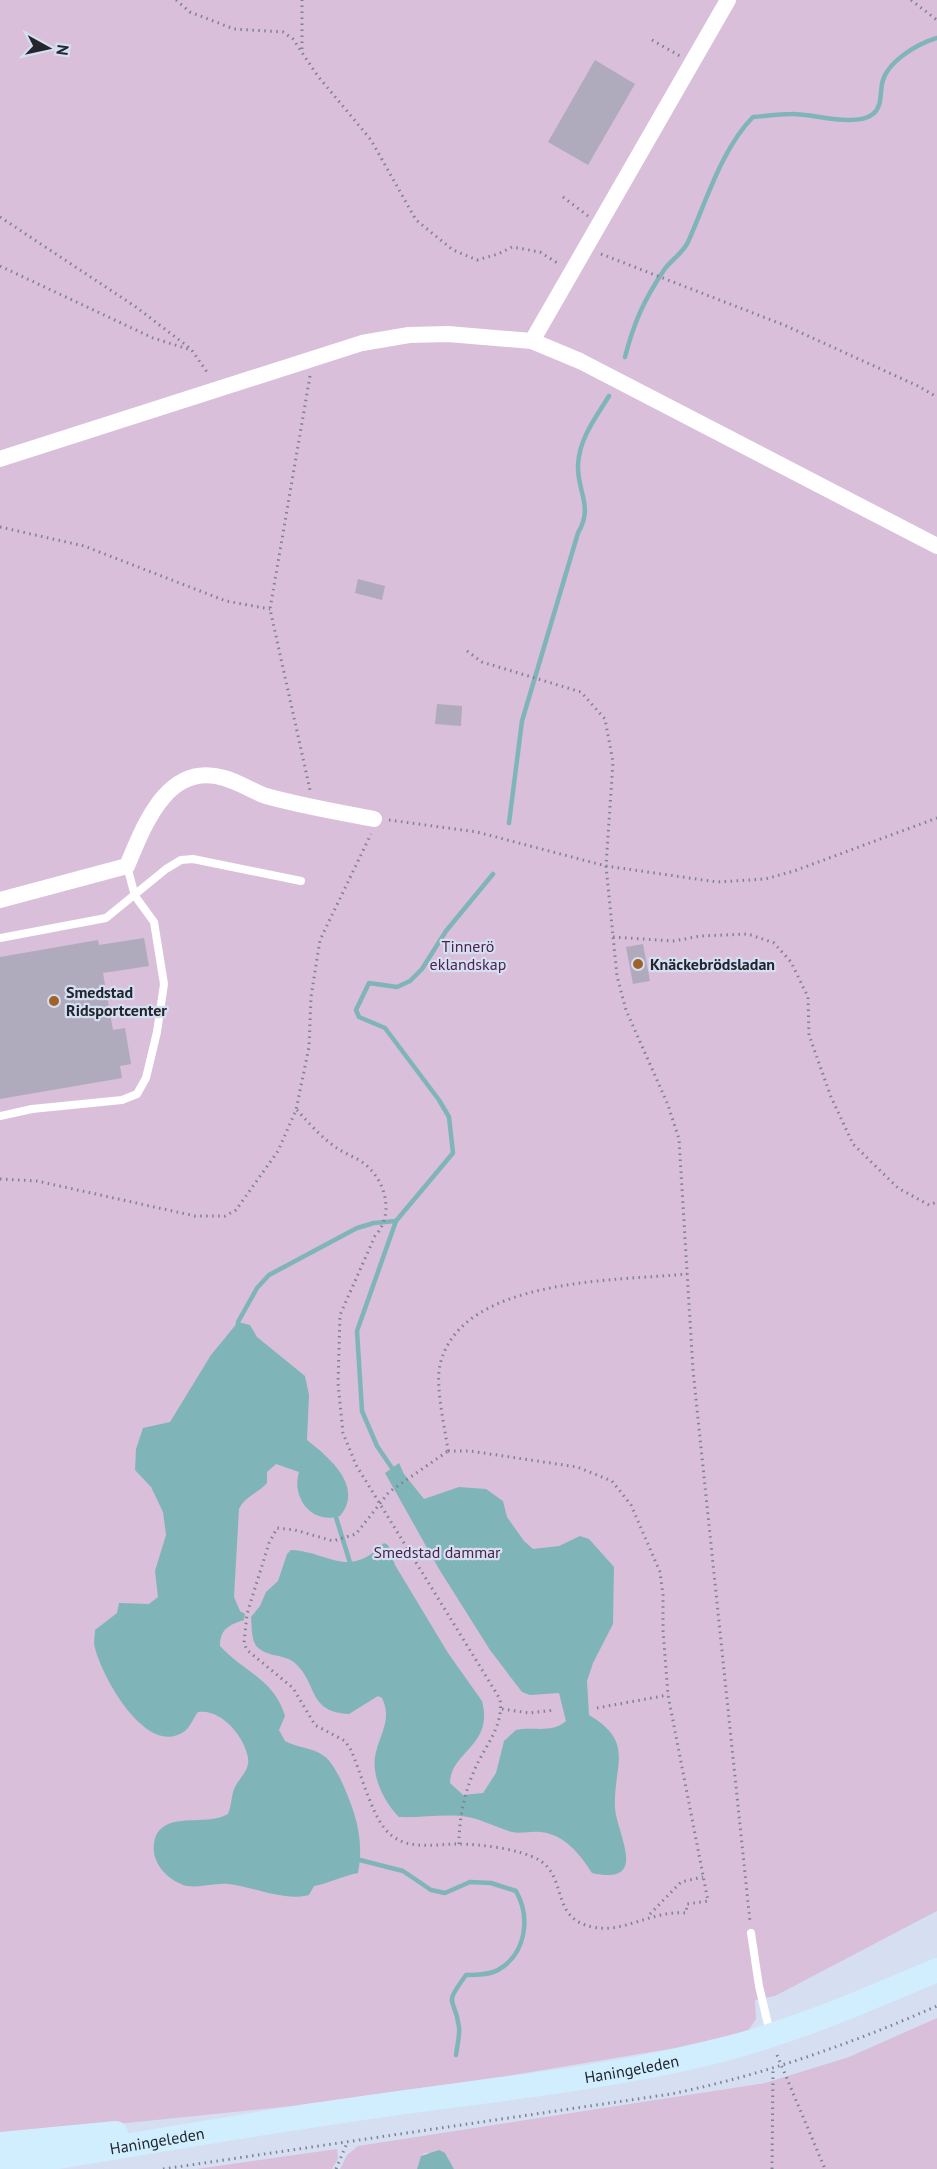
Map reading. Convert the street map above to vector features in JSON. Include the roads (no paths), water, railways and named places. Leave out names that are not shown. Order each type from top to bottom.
[{"type":"main road","name":"Haningeleden","points":[[0,2166],[313,2115],[630,2069],[701,2055],[771,2036],[937,1970]]},
{"type":"main road","name":"Haningeleden","points":[[0,2144],[313,2115]]},
{"type":"street","points":[[532,341],[728,0]]},
{"type":"street","points":[[0,459],[362,343],[409,335],[448,334],[532,341],[580,361],[937,546]]},
{"type":"street","points":[[0,900],[127,866],[153,806],[169,790],[189,779],[207,776],[225,778],[259,794],[314,808],[374,819]]},
{"type":"lane","points":[[0,938],[106,918],[166,869],[181,860],[193,859],[301,881]]},
{"type":"lane","points":[[0,1116],[32,1109],[122,1100],[137,1094],[146,1078],[157,1032],[164,984],[154,922],[135,896],[127,866]]},
{"type":"lane","points":[[752,1933],[759,1986],[771,2036]]},
{"type":"waterway","points":[[625,357],[645,301],[664,270],[686,246],[732,144],[753,117],[800,114],[845,120],[865,118],[878,108],[882,84],[889,68],[912,49],[937,38]]},
{"type":"waterway","points":[[509,823],[522,721],[585,515],[578,475],[581,446],[609,396]]},
{"type":"waterway","points":[[394,1471],[377,1446],[362,1411],[357,1331],[396,1221],[453,1153],[449,1117],[439,1100],[385,1028],[359,1017],[356,1010],[369,983],[397,987],[410,981],[422,969],[446,931],[493,874]]},
{"type":"waterway","points":[[238,1327],[238,1322],[257,1288],[269,1275],[357,1228],[374,1223],[396,1221]]},
{"type":"waterway","points":[[335,1514],[351,1566]]},
{"type":"waterway","points":[[356,1859],[403,1871],[431,1890],[445,1893],[470,1882],[491,1883],[516,1891],[521,1901],[524,1924],[523,1935],[515,1955],[494,1972],[466,1975],[452,1998],[459,2027],[456,2055]]},
{"type":"place","name":"Knäckebrödsladan","points":[[638,964]]},
{"type":"place","name":"Smedstad Ridsportcenter","points":[[54,1001]]},
{"type":"park label","name":"Tinnerö eklandskap","points":[[468,955]]},
{"type":"park label","name":"Smedstad dammar","points":[[437,1552]]}]
